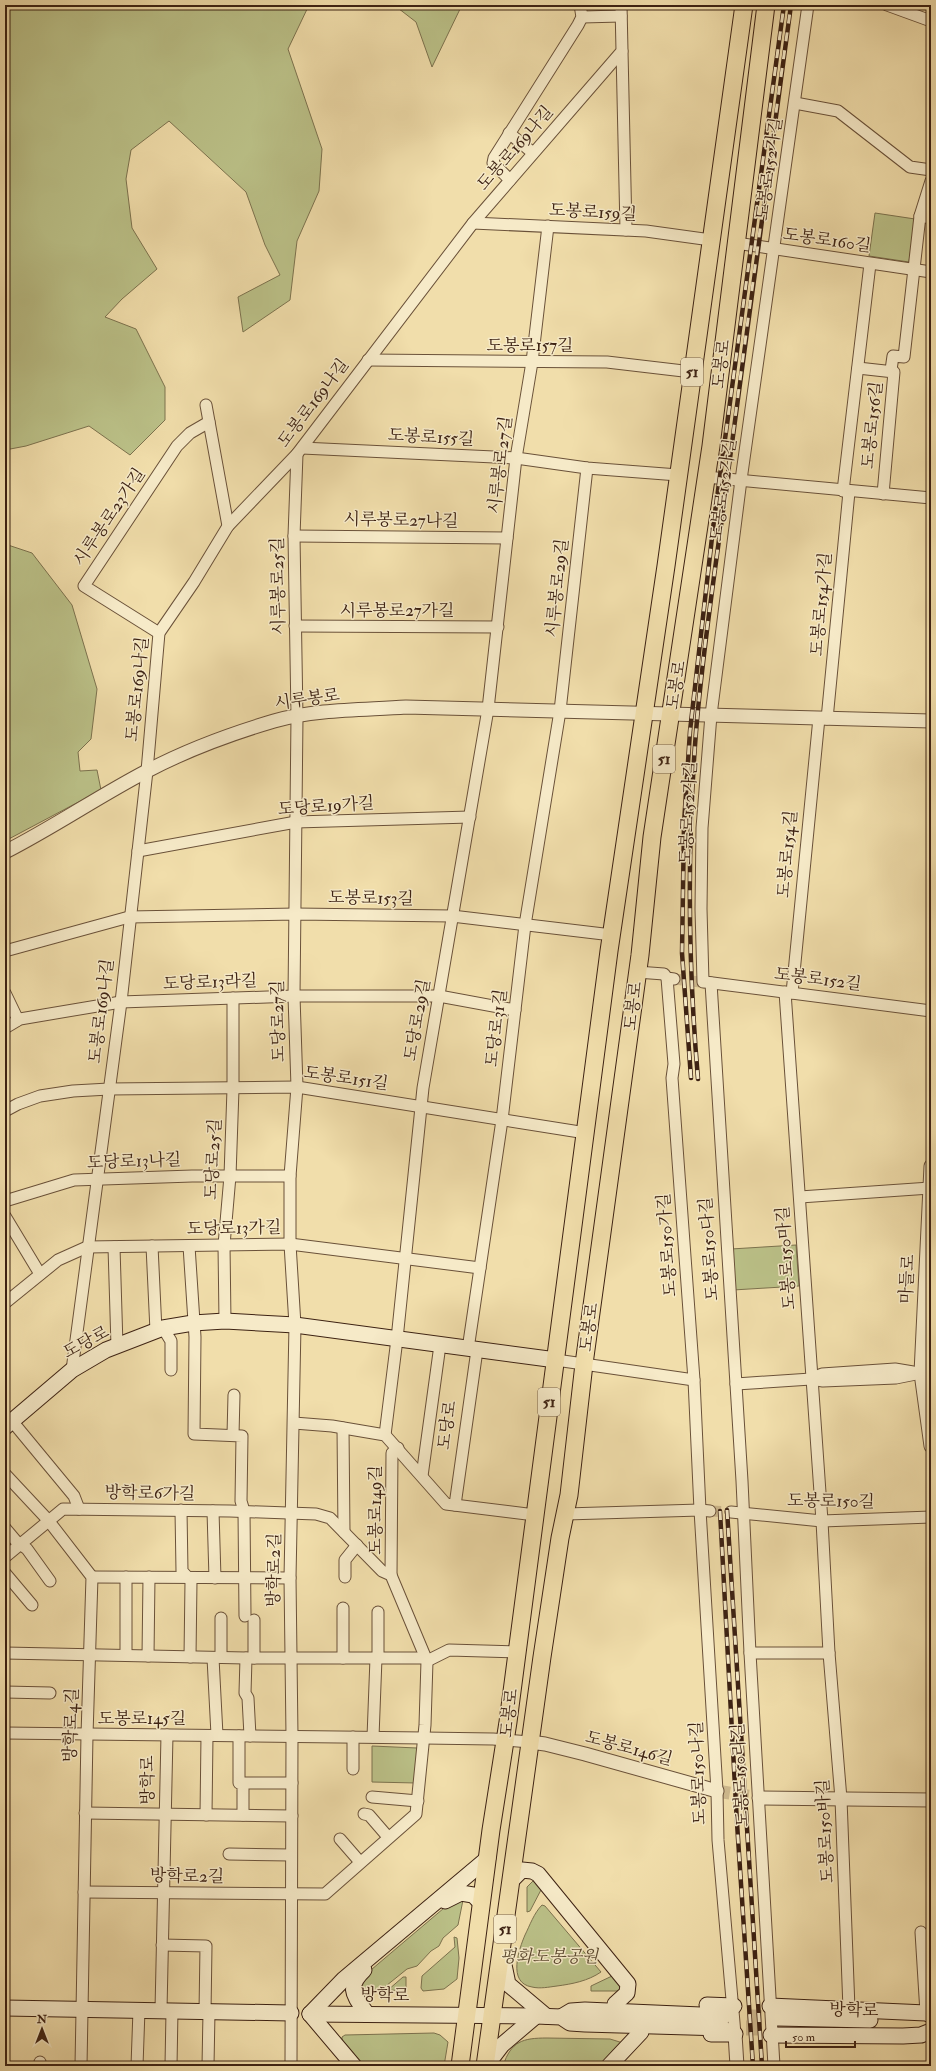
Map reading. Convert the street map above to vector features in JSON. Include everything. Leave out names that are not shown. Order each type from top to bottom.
[{"type":"main road","name":"도봉로","points":[[460,2066],[612,935],[645,714],[744,5]]},
{"type":"main road","name":"도봉로","points":[[485,2066],[530,1742],[560,1538],[566,1514],[584,1364],[637,972],[652,837],[706,477],[766,5]]},
{"type":"main road","name":"도당로","points":[[9,1424],[72,1370],[117,1346],[160,1330],[193,1323],[225,1321],[295,1325],[556,1360]]},
{"type":"main road","points":[[354,2066],[310,2014],[344,1980],[488,1858]]},
{"type":"main road","points":[[512,1880],[522,1870],[532,1871],[538,1874],[628,1984],[627,1994],[615,2004]]},
{"type":"main road","points":[[367,2014],[353,1990],[354,1979],[360,1973],[450,1897],[461,1893],[468,1894],[482,1903]]},
{"type":"main road","points":[[485,2066],[502,2045],[548,2016],[508,1984],[506,1980],[502,1950]]},
{"type":"main road","points":[[615,2004],[729,2021],[641,2032],[596,2032],[585,2017],[596,2005],[615,2004]]},
{"type":"main road","name":"방학로","points":[[5,2008],[291,2013]]},
{"type":"main road","points":[[774,2022],[849,2009],[929,2016]]},
{"type":"main road","name":"방학로","points":[[310,2014],[548,2016],[571,2011],[585,2017],[729,2021]]},
{"type":"main road","name":"방학로","points":[[774,2022],[929,2016]]},
{"type":"main road","points":[[774,2022],[903,2036],[921,2035],[931,2030]]},
{"type":"main road","points":[[609,2066],[641,2032]]},
{"type":"street","points":[[510,180],[493,163],[494,158],[566,46],[582,17],[580,5]]},
{"type":"street","name":"도봉로152가길","points":[[705,982],[701,909],[702,828],[711,715],[741,480],[808,5]]},
{"type":"street","points":[[887,5],[931,21]]},
{"type":"street","points":[[582,17],[621,10],[626,230]]},
{"type":"street","name":"도봉로169나길","points":[[72,1370],[96,1179],[121,1002],[129,917],[147,771],[159,633],[194,582],[228,526],[299,451],[368,360],[393,330],[473,223],[622,51]]},
{"type":"street","points":[[795,103],[838,111],[910,167],[931,170]]},
{"type":"street","points":[[509,133],[533,153]]},
{"type":"street","points":[[891,370],[893,356],[904,357],[914,270],[926,217],[931,181]]},
{"type":"street","name":"도봉로159길","points":[[473,223],[626,230],[711,240]]},
{"type":"street","name":"시루봉로27길","points":[[488,709],[516,458],[532,362],[548,226]]},
{"type":"street","name":"도봉로160길","points":[[736,243],[774,250],[931,272]]},
{"type":"street","name":"도봉로156길","points":[[846,491],[870,264]]},
{"type":"street","name":"도봉로157길","points":[[368,360],[607,362],[692,372]]},
{"type":"street","name":"도봉로156길","points":[[858,368],[891,370],[894,372],[883,494]]},
{"type":"street","points":[[206,405],[228,526]]},
{"type":"street","name":"시루봉로23가길","points":[[159,633],[84,586],[177,446],[190,433],[209,422]]},
{"type":"street","name":"도봉로155길","points":[[299,451],[516,458],[588,468],[678,475]]},
{"type":"street","name":"시루봉로25길","points":[[297,717],[294,536],[299,451]]},
{"type":"street","name":"시루봉로29길","points":[[560,711],[588,468]]},
{"type":"street","name":"도봉로156길","points":[[706,477],[931,498]]},
{"type":"street","name":"도봉로154가길","points":[[823,719],[846,491]]},
{"type":"street","name":"시루봉로27나길","points":[[294,536],[507,538]]},
{"type":"street","name":"시루봉로27가길","points":[[295,626],[498,627]]},
{"type":"street","name":"시루봉로","points":[[5,852],[41,834],[147,771],[221,738],[275,721],[319,713],[406,707],[645,714]]},
{"type":"street","name":"도당로29길","points":[[397,1339],[421,1106],[488,709]]},
{"type":"street","name":"도당로31길","points":[[473,1350],[480,1268],[502,1120],[525,925],[560,711]]},
{"type":"street","points":[[645,714],[931,721]]},
{"type":"street","name":"도당로27길","points":[[295,1325],[290,1244],[290,1176],[297,1087],[294,996],[297,717]]},
{"type":"street","name":"도봉로154길","points":[[788,992],[823,719]]},
{"type":"street","name":"도당로19가길","points":[[138,851],[296,822],[470,817]]},
{"type":"street","name":"도봉로153길","points":[[5,951],[129,917],[296,914],[452,916],[612,935]]},
{"type":"street","name":"도봉로150가길","points":[[637,972],[664,974],[670,979],[674,1064],[672,1078],[705,1511]]},
{"type":"street","name":"도봉로152길","points":[[705,982],[931,1011]]},
{"type":"street","name":"도봉로150다길","points":[[705,982],[736,1384],[742,1514]]},
{"type":"street","name":"도봉로150마길","points":[[788,992],[811,1379],[822,1521]]},
{"type":"street","points":[[5,993],[18,1020]]},
{"type":"street","name":"도당로13라길","points":[[5,1028],[18,1020],[121,1002],[232,998],[294,996],[439,996],[515,1010]]},
{"type":"street","name":"도당로25길","points":[[225,1321],[224,1245],[230,1176],[233,1088],[232,998]]},
{"type":"street","name":"도봉로151길","points":[[5,1111],[18,1104],[40,1096],[73,1091],[109,1089],[297,1087],[586,1133]]},
{"type":"street","name":"마들로","points":[[931,1166],[922,1373],[931,1446]]},
{"type":"street","name":"도당로13나길","points":[[5,1201],[74,1180],[290,1176]]},
{"type":"street","points":[[800,1197],[930,1188]]},
{"type":"street","points":[[5,1216],[40,1274]]},
{"type":"street","name":"도당로13가길","points":[[5,1303],[58,1260],[87,1247],[290,1244],[480,1268]]},
{"type":"street","points":[[152,1246],[160,1330],[170,1341],[170,1370]]},
{"type":"street","points":[[188,1246],[195,1337],[194,1434],[242,1436],[241,1501],[244,1511],[245,1578],[250,1618],[250,1658],[244,1693],[248,1698],[239,1783],[292,1784]]},
{"type":"street","points":[[114,1247],[117,1346]]},
{"type":"street","name":"방학로2길","points":[[291,2066],[290,1894],[292,1736],[290,1578],[295,1325]]},
{"type":"street","points":[[294,1423],[343,1428],[385,1436],[397,1339]]},
{"type":"street","name":"도당로","points":[[422,1476],[440,1345]]},
{"type":"street","name":"도당로","points":[[455,1505],[473,1350]]},
{"type":"street","name":"도봉로","points":[[556,1360],[694,1380]]},
{"type":"street","points":[[736,1384],[811,1379],[823,1381],[896,1378],[922,1373]]},
{"type":"street","points":[[232,1436],[234,1395]]},
{"type":"street","name":"도당로","points":[[9,1424],[74,1496],[79,1509]]},
{"type":"street","name":"도봉로149길","points":[[343,1428],[344,1532]]},
{"type":"street","name":"도봉로149길","points":[[385,1436],[398,1448],[446,1504],[534,1515]]},
{"type":"street","name":"도봉로149길","points":[[392,1575],[392,1453],[398,1448]]},
{"type":"street","points":[[5,1474],[48,1520],[92,1577],[290,1578]]},
{"type":"street","name":"방학로6가길","points":[[5,1557],[62,1509],[244,1511],[316,1514],[330,1518],[382,1571],[392,1575]]},
{"type":"street","points":[[181,1510],[182,1571],[191,1581],[190,1657]]},
{"type":"street","points":[[213,1511],[215,1578]]},
{"type":"street","points":[[566,1514],[705,1511]]},
{"type":"street","name":"도봉로150나길","points":[[705,1511],[717,1792],[716,1809],[729,2021]]},
{"type":"street","name":"도봉로150길","points":[[731,1512],[822,1521],[931,1517]]},
{"type":"street","name":"도봉로150라길","points":[[742,1514],[774,2022],[774,2066]]},
{"type":"street","name":"도봉로150바길","points":[[822,1521],[829,1653],[841,1799],[849,2009]]},
{"type":"street","points":[[5,1528],[27,1549],[50,1581]]},
{"type":"street","points":[[345,1577],[345,1560],[357,1545]]},
{"type":"street","points":[[5,1573],[32,1605]]},
{"type":"street","points":[[290,1894],[325,1894],[388,1837],[416,1814],[424,1738],[426,1660],[392,1575]]},
{"type":"street","name":"방학로4길","points":[[82,2009],[85,1813],[92,1577]]},
{"type":"street","points":[[126,1578],[126,1655]]},
{"type":"street","points":[[148,1656],[149,1578]]},
{"type":"street","points":[[343,1608],[343,1658]]},
{"type":"street","points":[[373,1737],[378,1612]]},
{"type":"street","name":"도봉로145길","points":[[206,1815],[221,1618]]},
{"type":"street","points":[[5,1653],[426,1660],[449,1650],[516,1652]]},
{"type":"street","points":[[750,1654],[829,1653]]},
{"type":"street","points":[[5,1692],[50,1693]]},
{"type":"street","name":"도봉로145길","points":[[5,1733],[373,1737],[505,1740],[530,1742]]},
{"type":"street","name":"방학로","points":[[167,1735],[162,1945],[171,2066]]},
{"type":"street","points":[[353,1737],[353,1769]]},
{"type":"street","name":"도봉로146길","points":[[530,1742],[545,1744],[585,1754],[717,1792]]},
{"type":"street","points":[[243,1783],[243,1815]]},
{"type":"street","points":[[372,1797],[418,1801]]},
{"type":"street","points":[[759,1798],[931,1800]]},
{"type":"street","points":[[85,1813],[292,1816]]},
{"type":"street","points":[[364,1814],[369,1815],[388,1837]]},
{"type":"street","points":[[340,1839],[360,1862]]},
{"type":"street","points":[[229,1854],[291,1855]]},
{"type":"street","name":"방학로2길","points":[[84,1892],[290,1894]]},
{"type":"street","points":[[921,1932],[929,2016]]},
{"type":"street","points":[[162,1945],[206,1946],[208,2066]]},
{"type":"street","points":[[81,2066],[82,2009]]},
{"type":"street","points":[[137,2066],[139,2010]]},
{"type":"street","name":"방학로","points":[[291,2013],[310,2014]]},
{"type":"street","points":[[729,2021],[737,2066]]},
{"type":"green space","points":[[5,5],[309,5],[288,49],[322,149],[319,191],[297,241],[290,300],[243,332],[238,297],[280,275],[265,245],[246,192],[169,121],[131,150],[126,179],[132,228],[157,269],[122,299],[105,317],[136,329],[165,387],[165,420],[130,455],[89,426],[26,446],[5,450]]},
{"type":"green space","points":[[394,5],[460,5],[461,7],[432,67],[416,22]]},
{"type":"green space","points":[[875,213],[915,219],[909,262],[869,256]]},
{"type":"green space","points":[[5,544],[32,553],[72,605],[97,689],[91,739],[78,752],[80,771],[97,770],[101,790],[5,841]]},
{"type":"green space","points":[[796,1245],[799,1286],[733,1290],[731,1249]]},
{"type":"green space","points":[[372,1746],[417,1748],[416,1783],[372,1782]]},
{"type":"green space","points":[[534,1880],[542,1888],[530,1911],[527,1912],[527,1887]]},
{"type":"green space","name":"평화도봉공원","points":[[463,1900],[458,1925],[443,1938],[439,1946],[431,1951],[417,1966],[407,1969],[381,1990],[363,1993],[360,1990],[365,1975],[444,1908]]},
{"type":"green space","name":"평화도봉공원","points":[[542,1905],[545,1906],[601,1972],[580,1982],[544,1988],[532,1987],[524,1984],[517,1972],[520,1948],[532,1919]]},
{"type":"green space","name":"평화도봉공원","points":[[454,1937],[457,1938],[459,1958],[457,1979],[444,1989],[423,1991],[421,1988],[422,1976],[455,1947]]},
{"type":"green space","points":[[612,1976],[622,1983],[619,1991],[591,1991],[591,1986]]},
{"type":"green space","points":[[403,1977],[406,1977],[406,1991],[388,1990]]},
{"type":"green space","points":[[434,2033],[440,2035],[448,2042],[444,2066],[364,2066],[342,2040],[342,2037],[345,2035]]},
{"type":"green space","points":[[547,2038],[610,2039],[623,2043],[603,2066],[503,2066],[506,2058],[514,2046],[525,2040]]},
{"type":"tunnel","points":[[674,979],[700,982]]},
{"type":"tunnel","points":[[710,1511],[731,1512]]},
{"type":"tunnel","points":[[717,1791],[759,1798]]},
{"type":"tunnel","points":[[724,2016],[777,2018]]},
{"type":"tunnel","points":[[723,2028],[777,2028]]},
{"type":"railway","points":[[691,1078],[682,953],[684,824],[690,731],[714,520],[784,5]]},
{"type":"railway","points":[[698,1079],[692,992],[690,905],[691,818],[696,732],[710,602],[791,5]]},
{"type":"railway","points":[[727,1510],[762,2066]]},
{"type":"railway","points":[[720,1511],[737,1823],[753,2066]]}]
